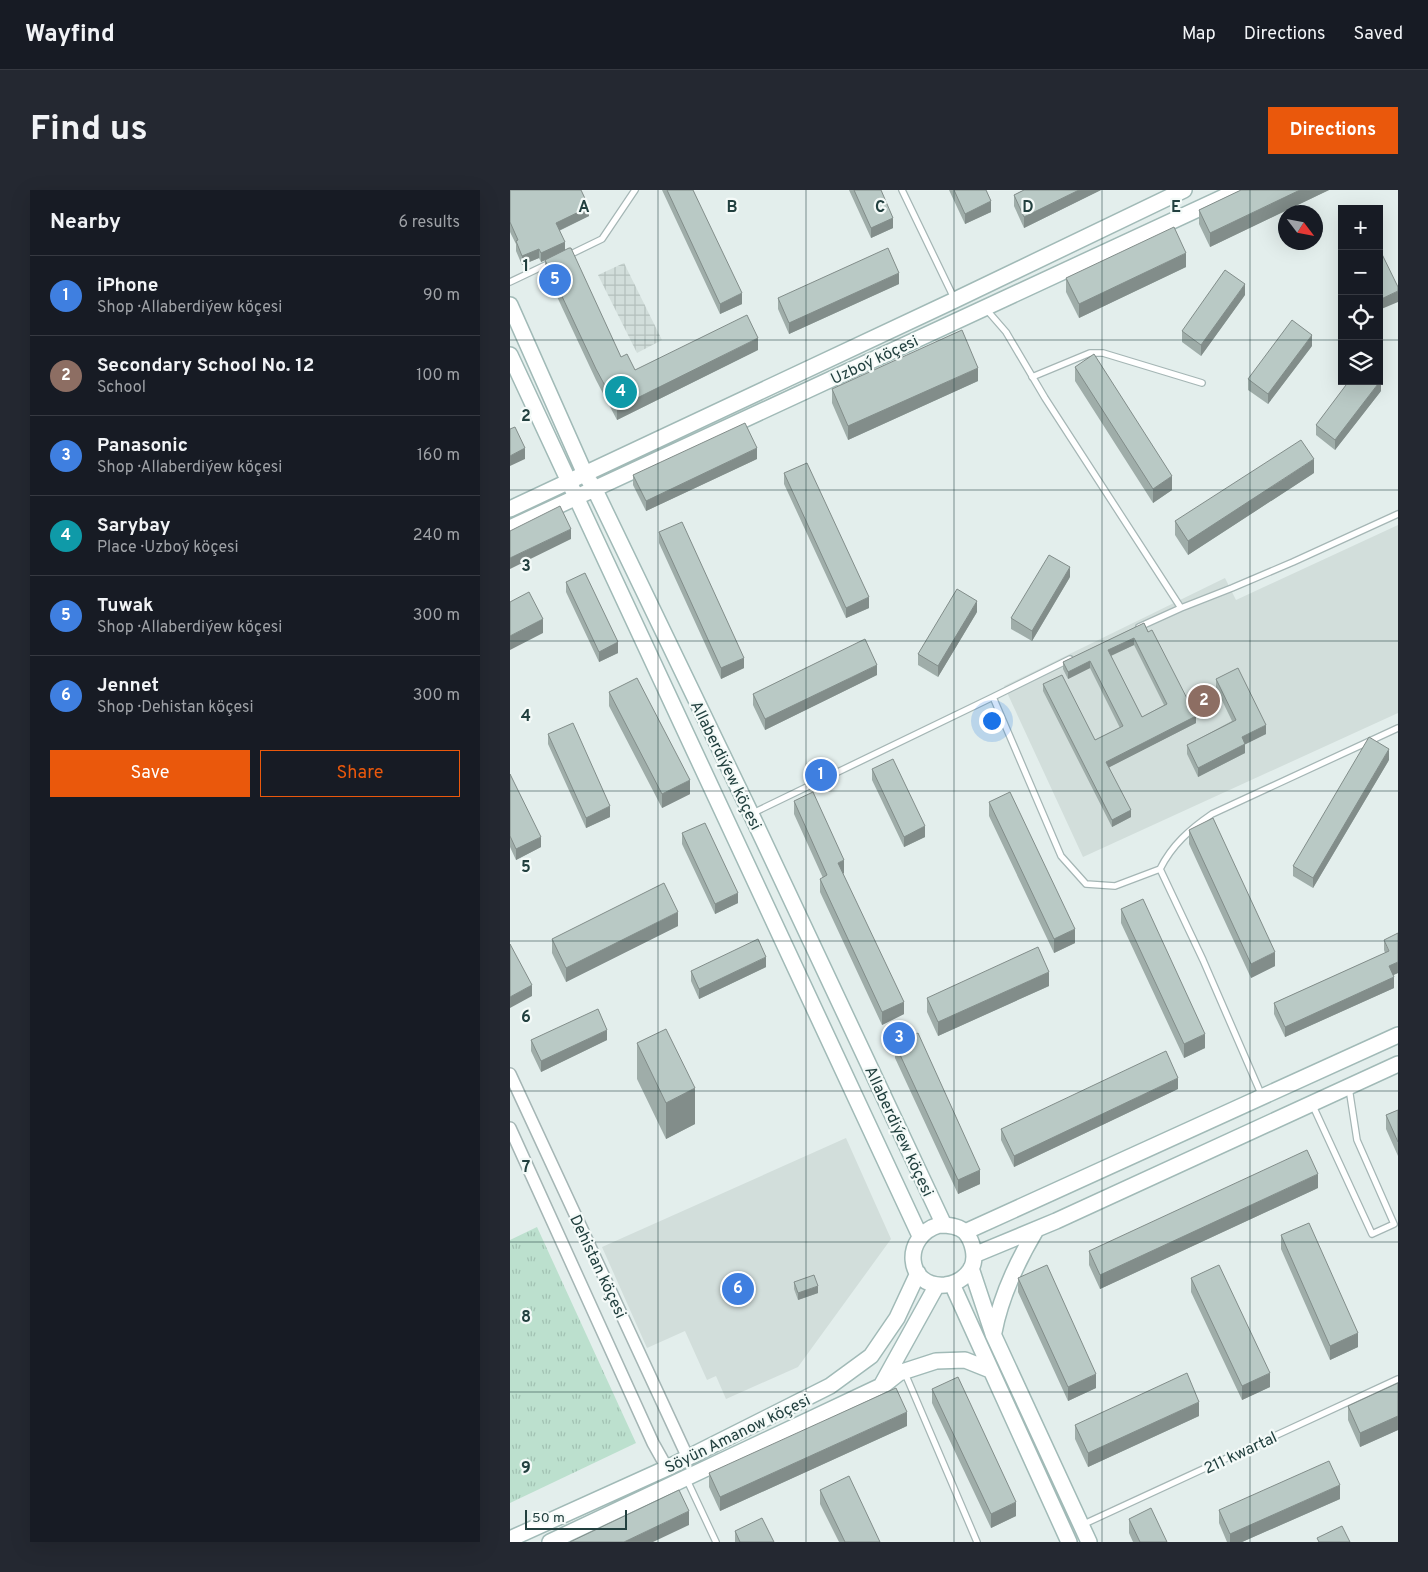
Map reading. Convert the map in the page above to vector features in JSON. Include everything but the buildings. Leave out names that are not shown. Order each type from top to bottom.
[{"type":"street","name":"Uzboý köçesi","points":[[510,509],[1184,190]]},
{"type":"street","name":"Uzboý köçesi","points":[[510,528],[1239,190]]},
{"type":"street","name":"Allaberdiýew köçesi","points":[[510,305],[585,474],[595,490],[751,814],[944,1225]]},
{"type":"street","name":"Allaberdiýew köçesi","points":[[510,355],[920,1236]]},
{"type":"street","points":[[965,1232],[1398,1035]]},
{"type":"street","points":[[1089,1542],[993,1334],[973,1262],[973,1248],[965,1232],[944,1225],[931,1228],[920,1236],[914,1247],[912,1260],[918,1272],[926,1281],[944,1285],[959,1281],[973,1262],[1036,1230],[1398,1064]]},
{"type":"street","name":"Dehistan köçesi","points":[[510,1074],[688,1458]]},
{"type":"street","name":"Dehistan köçesi","points":[[510,1128],[653,1443],[667,1468]]},
{"type":"street","points":[[993,1334],[998,1313],[1016,1263],[1036,1230]]},
{"type":"street","name":"Söyün Amanow köçesi","points":[[510,1539],[688,1458],[830,1386],[871,1356],[897,1318],[918,1272]]},
{"type":"street","points":[[944,1285],[990,1370],[1069,1542]]},
{"type":"street","points":[[881,1386],[944,1285]]},
{"type":"street","name":"Söyün Amanow köçesi","points":[[550,1542],[881,1386],[904,1371],[936,1362],[965,1360],[990,1370]]},
{"type":"lane","points":[[510,282],[602,239],[635,190]]},
{"type":"lane","points":[[902,190],[955,300]]},
{"type":"lane","points":[[985,307],[1006,332],[1032,377],[1181,608]]},
{"type":"lane","points":[[1032,377],[1090,353],[1104,353],[1202,383]]},
{"type":"lane","points":[[1136,628],[1293,562],[1398,514]]},
{"type":"lane","points":[[751,814],[1074,658]]},
{"type":"lane","points":[[993,697],[1061,856],[1086,884],[1115,886],[1160,869],[1174,846],[1193,827],[1212,814],[1398,728]]},
{"type":"lane","points":[[1160,869],[1203,960],[1262,1097]]},
{"type":"lane","points":[[1312,1104],[1372,1234],[1394,1224],[1357,1140],[1348,1086]]},
{"type":"lane","points":[[904,1371],[977,1542]]},
{"type":"lane","name":"211 kwartal","points":[[1082,1526],[1398,1379]]},
{"type":"lane","points":[[686,1478],[716,1542]]},
{"type":"shaded area","points":[[624,263],[662,340],[637,353],[598,275]]},
{"type":"shaded area","points":[[1398,525],[1398,713],[1083,857],[1004,686],[1225,578],[1236,600]]},
{"type":"shaded area","points":[[846,1138],[891,1239],[798,1367],[726,1399],[716,1376],[707,1380],[685,1331],[647,1348],[602,1247]]},
{"type":"green space","points":[[537,1227],[636,1443],[510,1503],[510,1240]]},
{"type":"place","name":"Tuwak","points":[[555,280]]},
{"type":"place","name":"Sarybay","points":[[621,392]]},
{"type":"place","name":"Secondary School No. 12","points":[[1204,701]]},
{"type":"place","name":"iPhone","points":[[821,775]]},
{"type":"place","name":"Panasonic","points":[[899,1038]]},
{"type":"place","name":"Jennet","points":[[738,1289]]}]
